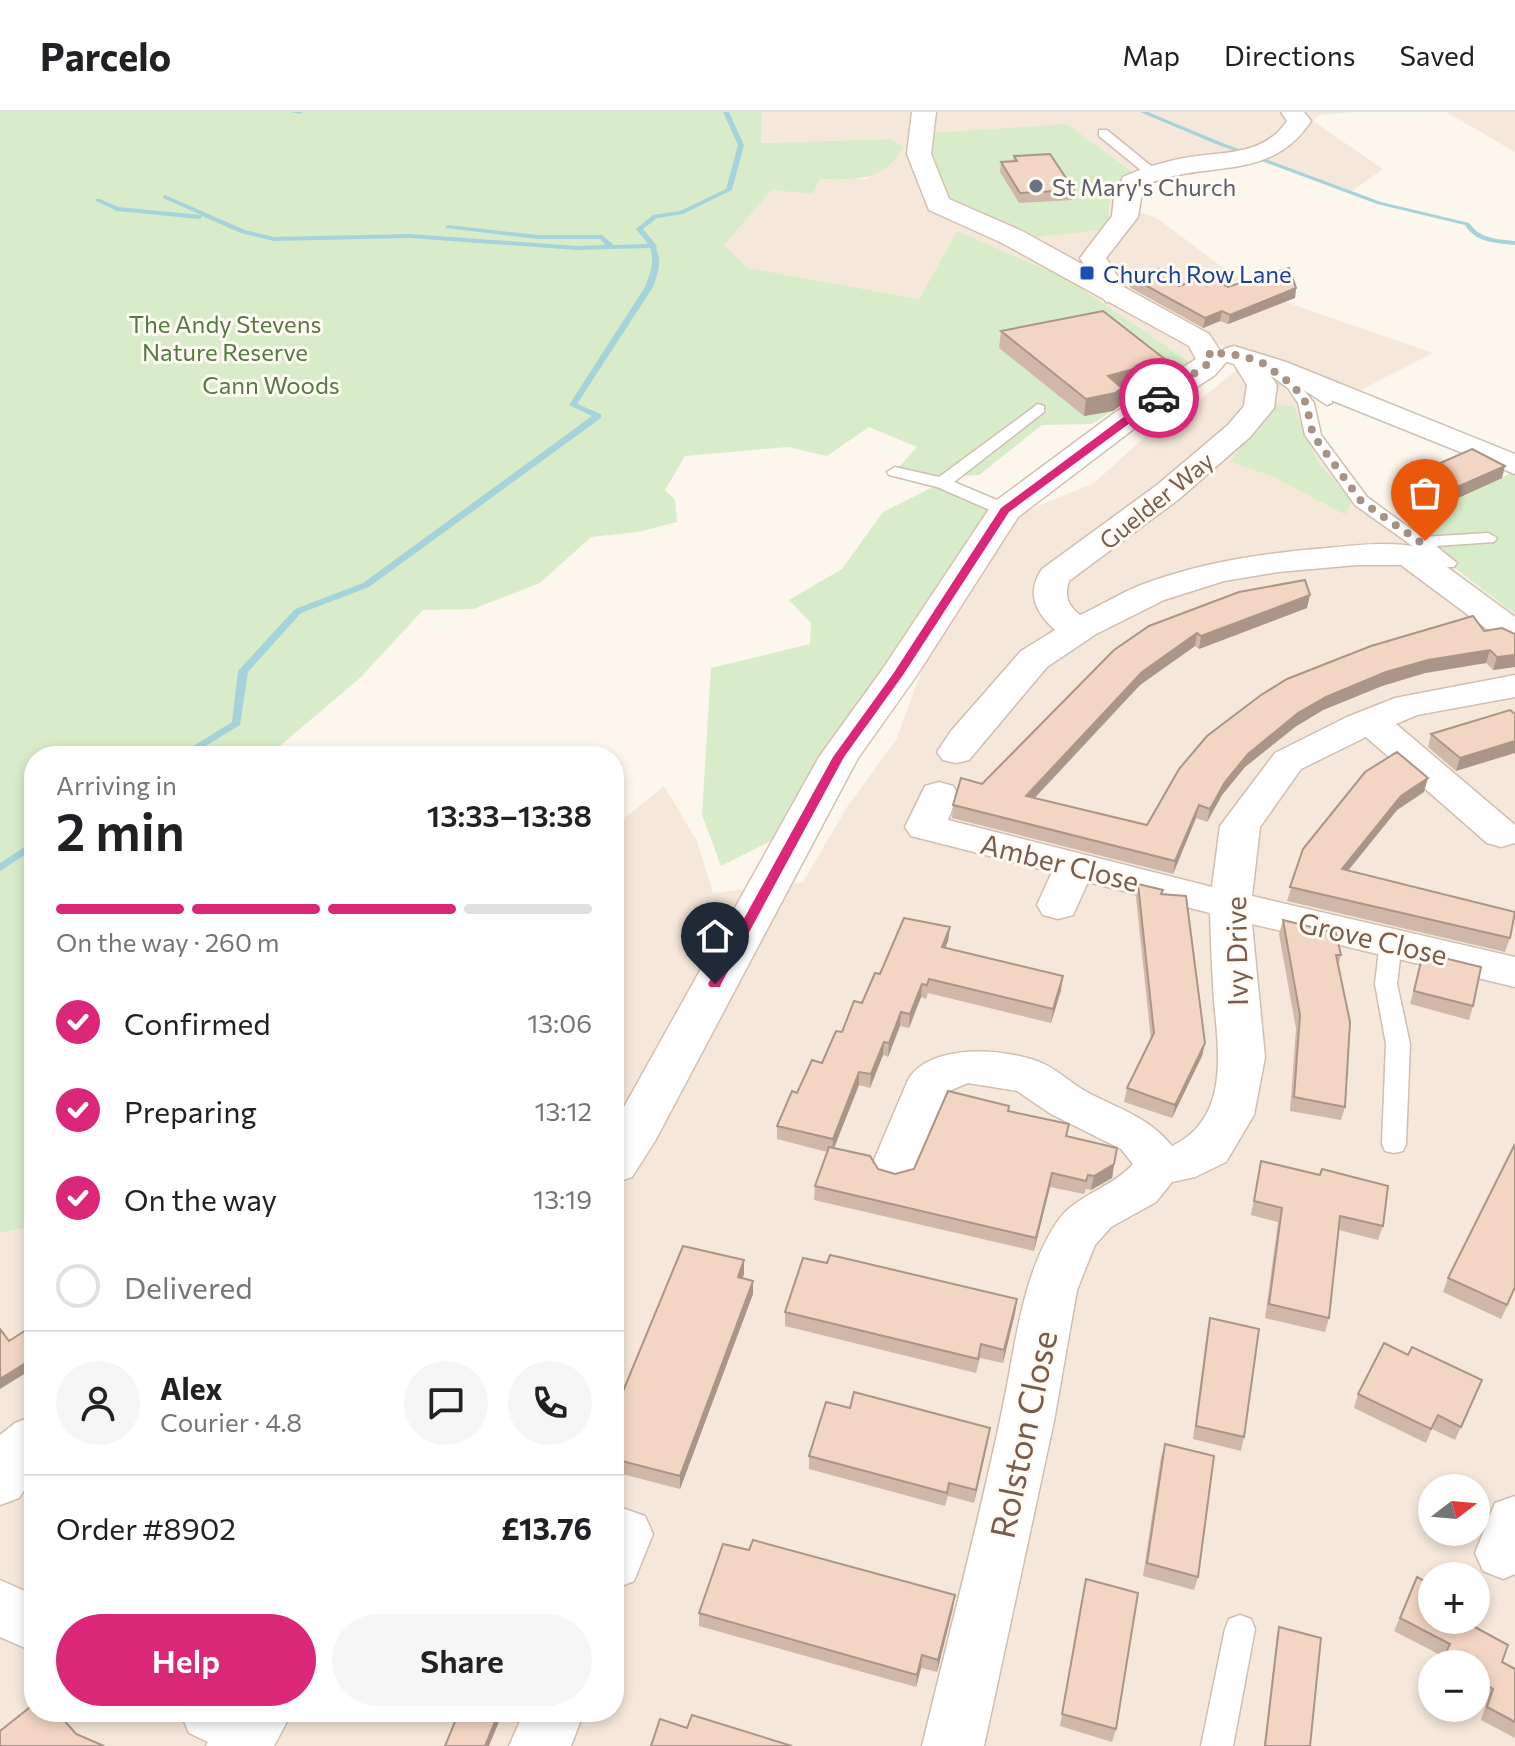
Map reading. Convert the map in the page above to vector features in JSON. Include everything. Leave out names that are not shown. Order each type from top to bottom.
[{"type":"main road","points":[[624,1149],[839,757],[898,675],[1005,510],[1124,421],[1212,361],[1199,340],[1012,237],[938,204],[919,154],[924,112]]},
{"type":"street","points":[[1116,296],[1093,258],[1125,217],[1126,198],[1132,182],[1152,173],[1192,164],[1255,157],[1278,146],[1294,130],[1299,121],[1292,112]]},
{"type":"street","points":[[1209,352],[1252,359],[1515,465]]},
{"type":"street","name":"Guelder Way","points":[[1079,631],[1057,617],[1051,605],[1048,587],[1054,576],[1168,492],[1249,420],[1259,408],[1262,385],[1252,359]]},
{"type":"street","points":[[956,752],[1034,659],[1079,631],[1152,593],[1218,572],[1278,562],[1414,549],[1515,634]]},
{"type":"street","name":"Ivy Drive","points":[[1160,1164],[1178,1164],[1209,1149],[1231,1115],[1243,1057],[1230,905],[1240,826],[1288,761],[1408,706],[1515,686]]},
{"type":"street","points":[[1370,721],[1501,834]]},
{"type":"street","name":"Amber Close","points":[[939,794],[925,827],[1230,905]]},
{"type":"street","points":[[1058,905],[1075,865]]},
{"type":"street","name":"Grove Close","points":[[1230,905],[1515,972]]},
{"type":"street","points":[[895,1167],[931,1080],[965,1066],[1029,1076],[1067,1102],[1138,1137],[1160,1164]]},
{"type":"street","name":"Rolston Close","points":[[953,1746],[1027,1421],[1052,1290],[1075,1235],[1094,1214],[1139,1189],[1160,1164]]},
{"type":"street","points":[[0,1481],[24,1448]]},
{"type":"street","points":[[540,1746],[550,1722]]},
{"type":"lane","points":[[1103,133],[1152,173]]},
{"type":"lane","points":[[1252,359],[1293,385],[1306,403],[1313,435],[1361,501],[1414,549],[1448,563]]},
{"type":"lane","points":[[1296,376],[1327,400]]},
{"type":"lane","points":[[942,483],[1038,409]]},
{"type":"lane","points":[[895,472],[942,483],[1005,510]]},
{"type":"lane","points":[[1414,549],[1488,538]]},
{"type":"lane","points":[[1391,941],[1386,984],[1398,1044],[1394,1144]]},
{"type":"lane","points":[[1217,1746],[1240,1629]]},
{"type":"shaded area","points":[[762,112],[1354,112],[1319,115],[1313,121],[1383,169],[1349,193],[1242,154],[1171,166],[1116,204],[1157,218],[1221,266],[1274,298],[1433,353],[1355,393],[1214,343],[1190,362],[1066,278],[957,231],[919,299],[748,268],[724,245],[773,189],[813,194],[820,179],[867,179],[903,146],[889,139],[760,143]]},
{"type":"shaded area","points":[[1446,112],[1515,112],[1515,152]]},
{"type":"shaded area","points":[[1250,362],[1293,385],[1313,435],[1361,501],[1515,614],[1515,1746],[0,1746],[0,1233],[24,1228],[24,1722],[624,1722],[624,820],[664,786],[697,841],[713,893],[803,882],[847,807],[896,740],[932,643],[1019,514],[1094,483],[1146,436],[1237,370],[1234,363]]},
{"type":"green space","name":"Cann Woods","points":[[0,112],[762,112],[761,143],[889,139],[904,146],[896,158],[878,173],[858,178],[820,179],[813,194],[772,190],[724,245],[748,268],[919,299],[957,231],[1066,278],[1190,362],[1092,424],[1042,425],[979,475],[936,478],[898,468],[917,447],[869,427],[827,456],[788,447],[685,456],[665,490],[675,500],[677,522],[638,532],[591,537],[540,583],[473,609],[423,610],[361,677],[280,746],[24,746],[24,1228],[0,1233]]},
{"type":"green space","points":[[1067,124],[1136,175],[1121,185],[1112,197],[1108,212],[1111,229],[1027,238],[955,207],[944,196],[928,157],[932,133]]},
{"type":"green space","points":[[1271,404],[1294,407],[1318,462],[1352,501],[1346,515],[1272,476],[1230,462]]},
{"type":"green space","points":[[1515,471],[1515,614],[1401,527]]},
{"type":"green space","points":[[935,486],[998,511],[783,835],[721,866],[702,815],[711,668],[810,644],[811,623],[789,600],[842,569],[883,512]]},
{"type":"building","points":[[1050,154],[1074,190],[1020,193],[1001,162],[1017,161],[1014,156]]},
{"type":"building","points":[[1289,268],[1296,288],[1230,315],[1222,311],[1205,318],[1132,278],[1128,272],[1166,269],[1179,286],[1200,279],[1207,283],[1215,280],[1228,287]]},
{"type":"building","points":[[1103,311],[1166,360],[1108,376],[1122,388],[1115,393],[1086,399],[1001,331]]},
{"type":"building","points":[[1472,449],[1505,466],[1446,492],[1413,475]]},
{"type":"building","points":[[1305,580],[1310,595],[1201,636],[1197,633],[1142,672],[1026,796],[1147,825],[1179,769],[1207,736],[1287,679],[1371,646],[1473,616],[1484,631],[1502,628],[1515,634],[1515,655],[1497,657],[1490,650],[1428,660],[1386,672],[1326,697],[1298,713],[1248,754],[1225,782],[1210,809],[1199,805],[1175,861],[953,805],[961,778],[982,784],[1114,650],[1149,626],[1239,592]]},
{"type":"building","points":[[1510,710],[1515,714],[1515,741],[1460,758],[1431,734]]},
{"type":"building","points":[[1397,752],[1428,778],[1401,796],[1342,869],[1515,912],[1510,938],[1290,887],[1303,849],[1365,772]]},
{"type":"building","points":[[1138,884],[1163,890],[1161,894],[1186,896],[1205,1043],[1175,1105],[1127,1088],[1154,1033]]},
{"type":"building","points":[[904,918],[950,927],[942,947],[1063,976],[1053,1009],[929,979],[927,985],[922,984],[910,1014],[901,1012],[889,1043],[884,1042],[871,1074],[859,1072],[833,1139],[777,1126],[792,1091],[797,1093],[812,1060],[822,1063],[836,1031],[842,1032],[854,1001],[862,1003],[875,973],[880,974]]},
{"type":"building","points":[[1283,920],[1336,933],[1341,955],[1336,955],[1350,1022],[1345,1107],[1294,1097],[1300,1015]]},
{"type":"building","points":[[1423,953],[1481,967],[1473,1006],[1414,991]]},
{"type":"building","points":[[948,1091],[1009,1106],[1008,1111],[1069,1124],[1066,1136],[1117,1148],[1114,1164],[1094,1176],[1088,1175],[1086,1181],[1052,1173],[1036,1238],[815,1186],[829,1147],[870,1156],[878,1169],[895,1174],[914,1169]]},
{"type":"building","points":[[1515,1144],[1515,1287],[1507,1305],[1448,1278]]},
{"type":"building","points":[[1261,1161],[1320,1175],[1322,1169],[1388,1186],[1383,1226],[1340,1216],[1329,1318],[1269,1304],[1282,1208],[1254,1201]]},
{"type":"building","points":[[683,1246],[744,1260],[738,1277],[753,1281],[680,1476],[624,1462],[624,1389]]},
{"type":"building","points":[[830,1255],[1017,1299],[1004,1350],[981,1344],[978,1359],[785,1312],[803,1258],[827,1263]]},
{"type":"building","points":[[1210,1318],[1259,1329],[1244,1437],[1196,1426]]},
{"type":"building","points":[[0,1329],[9,1341],[24,1331],[24,1364],[0,1379]]},
{"type":"building","points":[[1384,1343],[1408,1355],[1412,1347],[1482,1380],[1461,1427],[1438,1415],[1431,1429],[1358,1394]]},
{"type":"building","points":[[854,1392],[990,1428],[976,1490],[949,1483],[947,1493],[809,1456],[826,1402],[850,1408]]},
{"type":"building","points":[[1165,1444],[1214,1456],[1198,1577],[1147,1563]]},
{"type":"building","points":[[753,1540],[955,1595],[938,1660],[922,1655],[917,1675],[699,1613],[723,1544],[749,1550]]},
{"type":"building","points":[[1417,1577],[1418,1627],[1400,1618]]},
{"type":"building","points":[[1086,1579],[1138,1593],[1116,1729],[1062,1714]]},
{"type":"building","points":[[1279,1627],[1321,1638],[1310,1746],[1265,1746]]},
{"type":"building","points":[[1431,1634],[1488,1634],[1508,1645],[1502,1662],[1515,1669],[1515,1722],[1490,1709],[1493,1689],[1490,1687],[1490,1650],[1447,1650],[1450,1644]]},
{"type":"building","points":[[24,1712],[24,1722],[66,1722],[76,1734],[104,1746],[0,1746],[0,1731]]},
{"type":"building","points":[[692,1715],[792,1746],[651,1746],[660,1719],[687,1728]]},
{"type":"building","points":[[455,1722],[495,1722],[485,1746],[445,1746]]},
{"type":"waterway","points":[[294,112],[300,112]]},
{"type":"waterway","points":[[652,246],[639,229],[655,216],[681,213],[729,190],[741,145],[726,112]]},
{"type":"waterway","points":[[1143,112],[1379,203],[1467,224],[1481,237],[1515,243]]},
{"type":"waterway","points":[[165,197],[243,232],[274,239],[409,236],[576,248],[652,246]]},
{"type":"waterway","points":[[98,200],[117,209],[199,217]]},
{"type":"waterway","points":[[448,227],[538,237],[602,237],[612,247]]},
{"type":"waterway","points":[[199,746],[237,723],[243,671],[298,611],[366,585],[598,416],[573,405],[649,287],[656,262],[652,246]]},
{"type":"waterway","points":[[0,868],[24,851]]},
{"type":"way so far","points":[[1159,398],[1204,369],[1212,361],[1209,352],[1243,356],[1261,362],[1293,385],[1306,403],[1313,435],[1361,501],[1420,542],[1425,541]]},
{"type":"place","name":"St Mary's Church","points":[[1036,186]]},
{"type":"place","name":"Church Row Lane","points":[[1087,273]]},
{"type":"route","points":[[715,984],[839,757],[898,675],[1005,510],[1159,398]]},
{"type":"park label","name":"The Andy Stevens Nature Reserve","points":[[225,337]]}]
